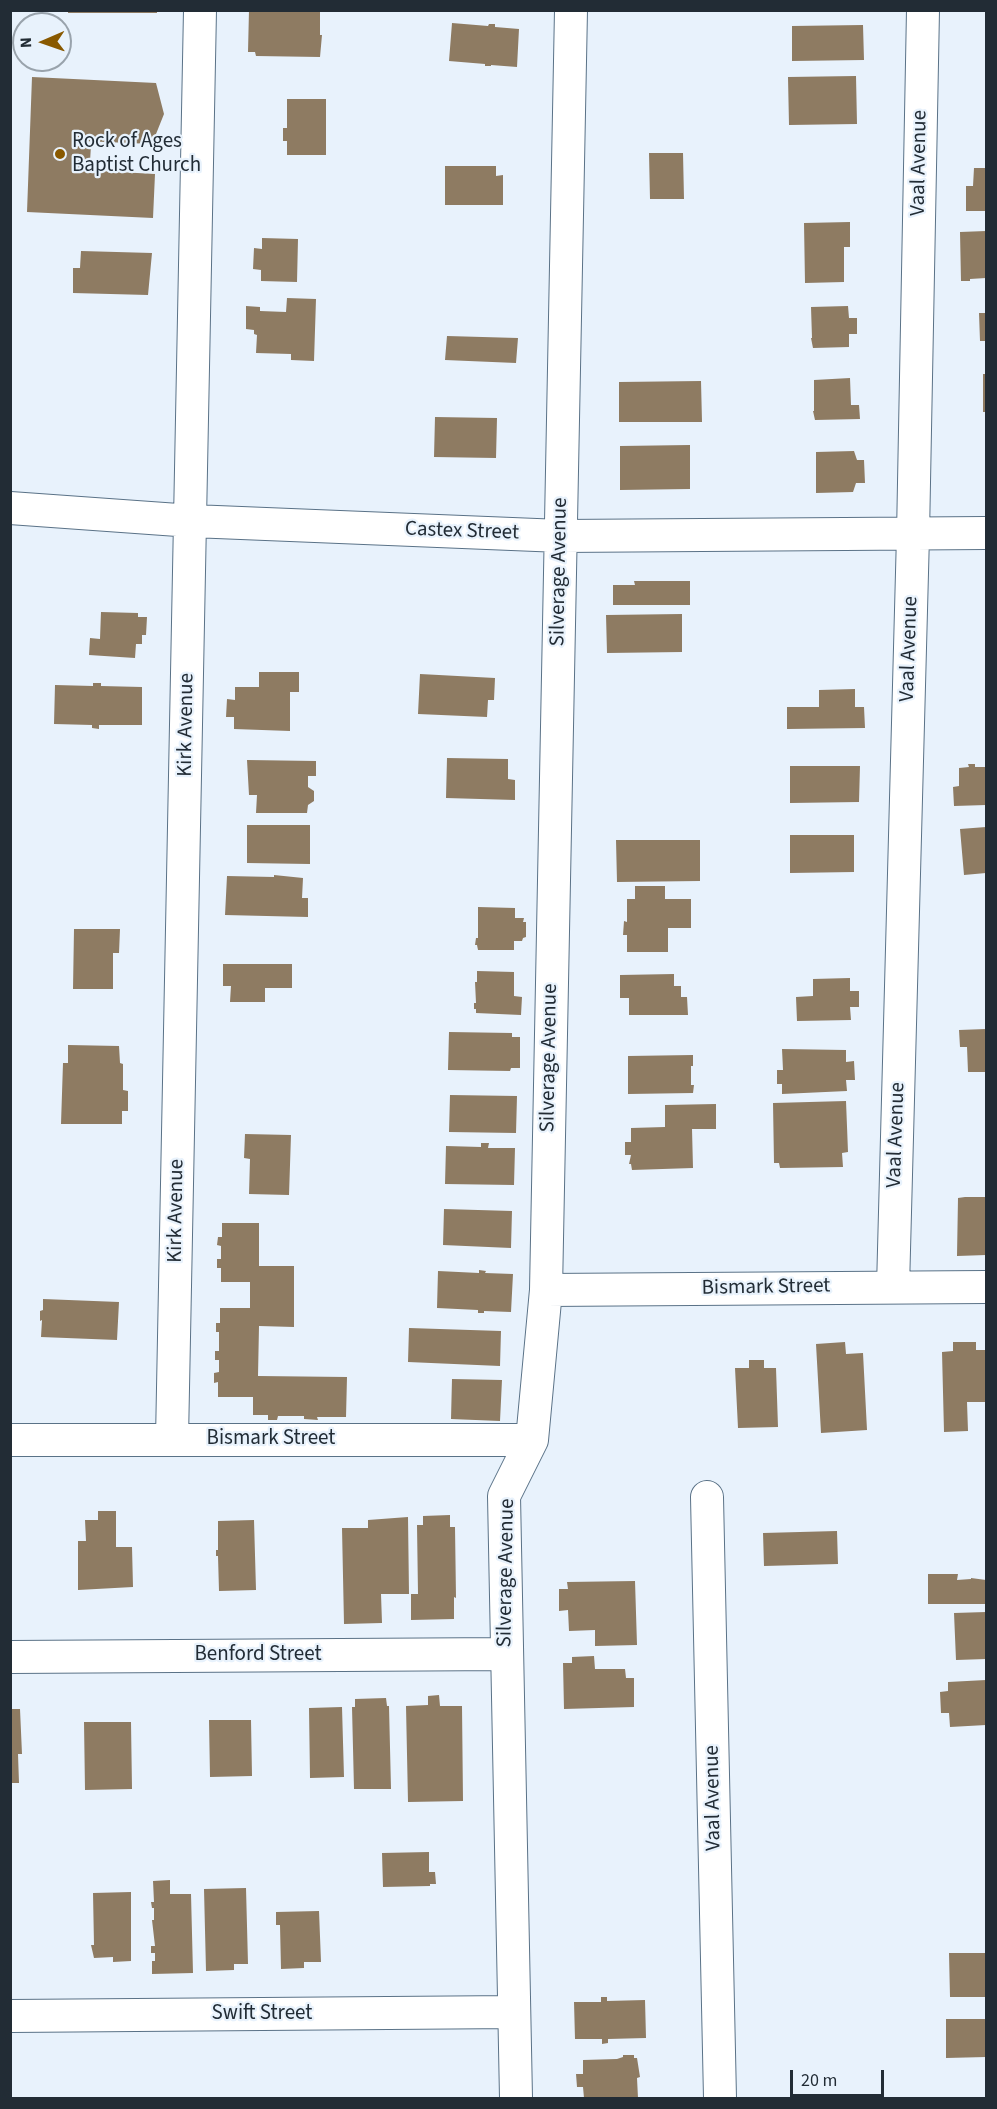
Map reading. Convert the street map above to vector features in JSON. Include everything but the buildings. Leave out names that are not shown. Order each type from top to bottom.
[{"type":"street","name":"Kirk Avenue","points":[[172,1439],[192,521],[200,10]]},
{"type":"street","name":"Silverage Avenue","points":[[516,2098],[504,1496],[532,1440],[546,1290],[571,10]]},
{"type":"street","name":"Vaal Avenue","points":[[893,1287],[913,535],[923,10]]},
{"type":"street","name":"Castex Street","points":[[10,508],[192,521],[561,536],[987,533]]},
{"type":"street","name":"Bismark Street","points":[[546,1290],[987,1287]]},
{"type":"street","name":"Bismark Street","points":[[10,1440],[532,1440]]},
{"type":"street","name":"Vaal Avenue","points":[[707,1497],[720,2098]]},
{"type":"street","name":"Benford Street","points":[[10,1657],[506,1654]]},
{"type":"street","name":"Swift Street","points":[[10,2016],[514,2012]]},
{"type":"place","name":"Rock of Ages Baptist Church","points":[[60,154]]}]
